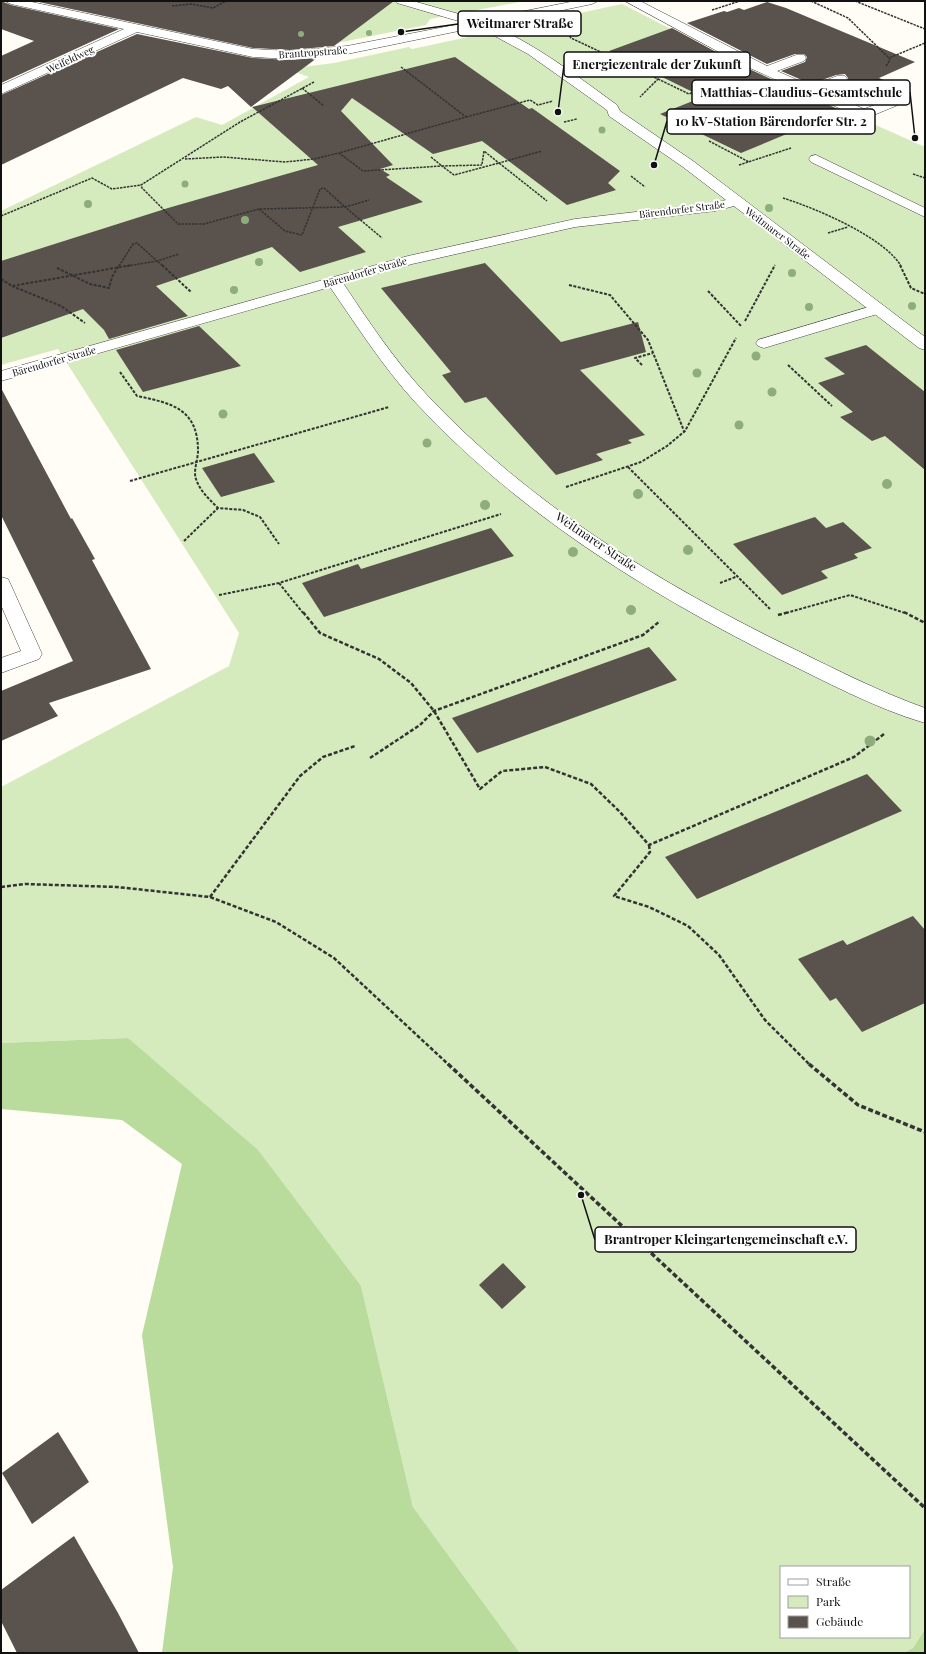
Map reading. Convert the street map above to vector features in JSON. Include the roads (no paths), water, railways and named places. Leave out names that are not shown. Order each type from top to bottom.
[{"type":"street","name":"Brantropstraße","points":[[11,1],[138,27],[253,53],[290,55],[347,50],[592,1]]},
{"type":"street","name":"Weitmarer Straße","points":[[401,1],[480,24],[527,49],[613,108],[614,113],[704,176],[925,345]]},
{"type":"street","points":[[631,1],[766,71],[864,114],[894,102]]},
{"type":"street","name":"Weifeldweg","points":[[1,90],[138,27]]},
{"type":"street","points":[[694,35],[760,55]]},
{"type":"street","points":[[766,71],[800,58]]},
{"type":"street","points":[[811,90],[841,79]]},
{"type":"street","points":[[816,159],[925,213]]},
{"type":"street","name":"Bärendorfer Straße","points":[[1,376],[408,260],[526,232],[575,223],[715,207],[736,201]]},
{"type":"street","name":"Weitmarer Straße","points":[[334,281],[372,337],[420,398],[474,451],[536,502],[607,552],[686,600],[769,646],[920,714]]},
{"type":"street","points":[[764,342],[879,309]]},
{"type":"street","points":[[1,583],[6,607],[32,654],[1,666]]},
{"type":"place","name":"Weitmarer Straße","points":[[401,32]]},
{"type":"place","name":"Energiezentrale der Zukunft","points":[[558,112]]},
{"type":"place","name":"Matthias-Claudius-Gesamtschule","points":[[915,138]]},
{"type":"place","name":"10 kV-Station Bärendorfer Str. 2","points":[[654,165]]},
{"type":"place","name":"Brantroper Kleingartengemeinschaft e.V.","points":[[581,1195]]}]
